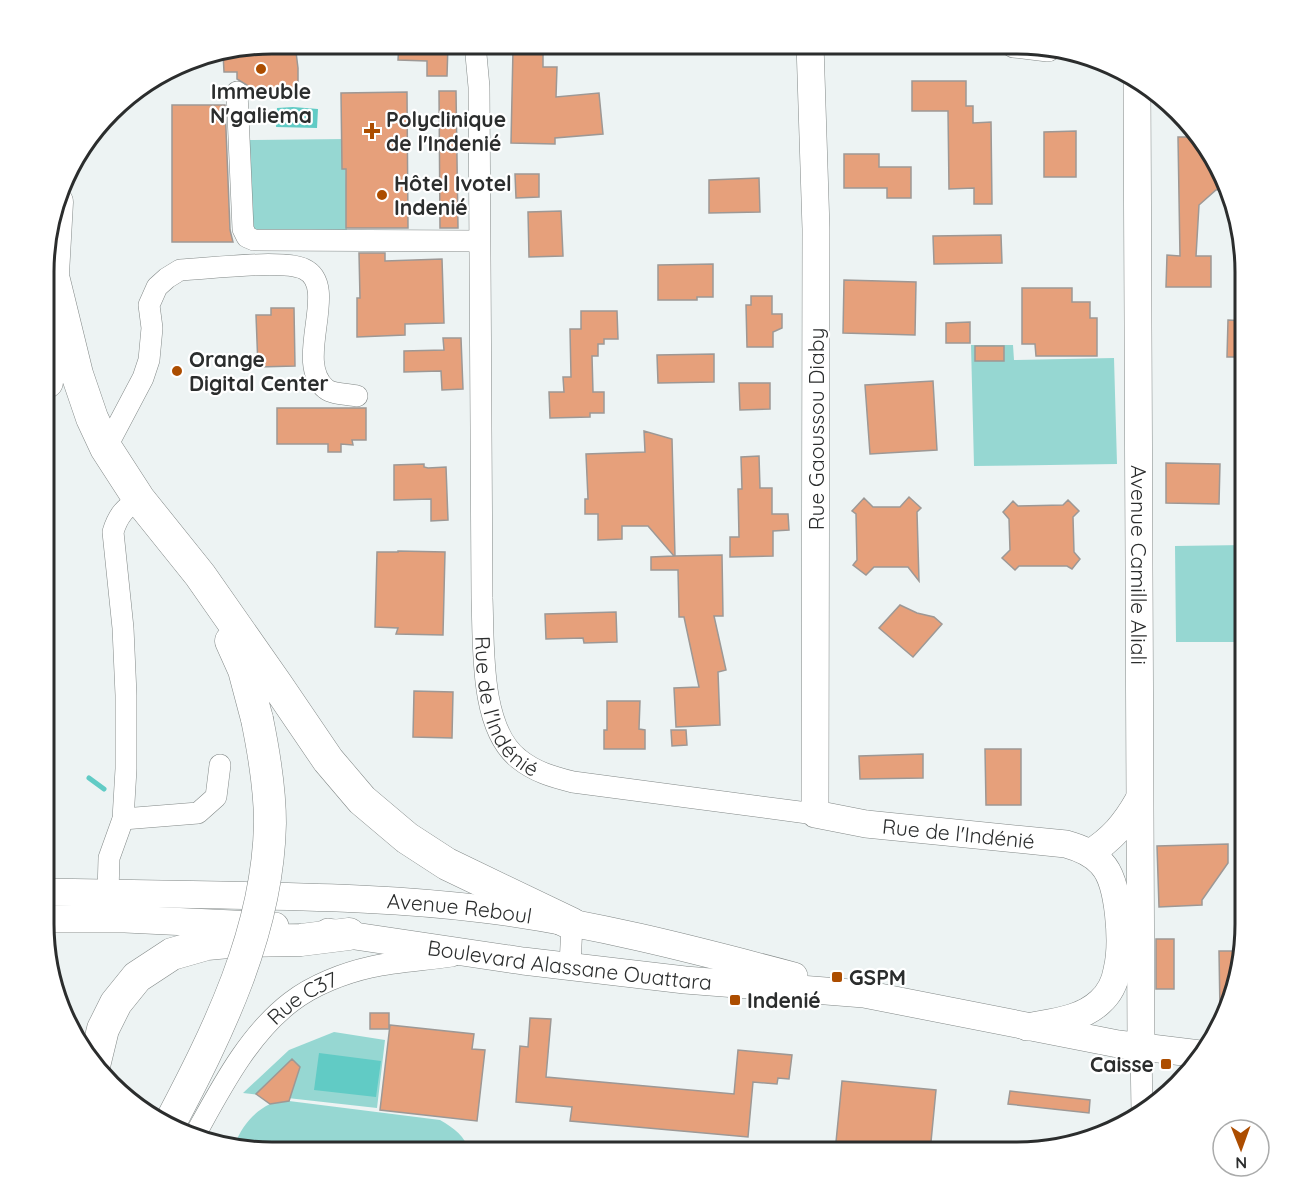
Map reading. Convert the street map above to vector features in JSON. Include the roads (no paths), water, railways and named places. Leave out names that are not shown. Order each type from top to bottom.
[{"type":"highway","points":[[55,249],[54,280],[77,374],[92,418],[106,448],[139,499],[200,575],[328,760],[362,800],[406,838],[447,864],[572,924]]},
{"type":"highway","points":[[172,1118],[236,986],[251,940],[260,900],[270,822],[266,766],[244,670],[200,575]]},
{"type":"highway","points":[[97,1054],[103,1029],[116,1003],[137,976],[172,954],[207,944],[301,940],[349,934]]},
{"type":"main road","name":"Rue Gaoussou Diaby","points":[[810,54],[816,228],[815,814]]},
{"type":"main road","name":"Avenue Camille Aliali","points":[[1137,90],[1140,298],[1138,801],[1141,1048]]},
{"type":"main road","points":[[1027,1027],[1076,1017],[1092,1009],[1107,995],[1113,984],[1119,957],[1115,891],[1110,876],[1102,864],[1090,853],[1107,843],[1119,832],[1138,801]]},
{"type":"main road","name":"Rue de l'Indénié","points":[[815,814],[866,824],[1066,844],[1090,853]]},
{"type":"main road","name":"Avenue Reboul","points":[[54,892],[403,901],[485,909],[572,924],[691,949],[864,994]]},
{"type":"main road","name":"Boulevard Alassane Ouattara","points":[[54,919],[231,923],[292,927],[471,953],[685,980],[864,994],[1141,1048],[1193,1053]]},
{"type":"street","name":"Rue de l'Indénié","points":[[476,54],[479,87],[482,598],[486,669],[492,712],[500,737],[517,758],[542,774],[573,782],[815,814]]},
{"type":"street","points":[[237,92],[243,229],[247,237],[254,240],[479,241]]},
{"type":"street","points":[[106,448],[143,378],[149,360],[152,328],[149,305],[157,287],[180,270],[281,264],[305,269],[314,280],[319,295],[313,343],[314,368],[318,381],[327,391],[357,396]]},
{"type":"street","points":[[108,893],[109,858],[123,819],[126,695],[123,628],[113,532],[116,520],[124,509],[139,499]]},
{"type":"street","points":[[123,819],[198,813],[216,797],[220,765]]},
{"type":"street","points":[[570,966],[572,924]]},
{"type":"street","name":"Rue C37","points":[[198,1129],[218,1093],[255,1037],[292,1002],[326,982],[371,967],[471,953]]},
{"type":"street","points":[[1141,1048],[1142,1102]]},
{"type":"waterway","points":[[89,778],[104,789]]},
{"type":"place","name":"Immeuble N'galiema","points":[[261,69]]},
{"type":"place","name":"Polyclinique de l'Indenié","points":[[372,131]]},
{"type":"place","name":"Hôtel Ivotel Indenié","points":[[382,195]]},
{"type":"place","name":"Orange Digital Center","points":[[177,371]]},
{"type":"place","name":"GSPM","points":[[837,977]]},
{"type":"place","name":"Indenié","points":[[735,1000]]},
{"type":"place","name":"Caisse","points":[[1166,1064]]}]
